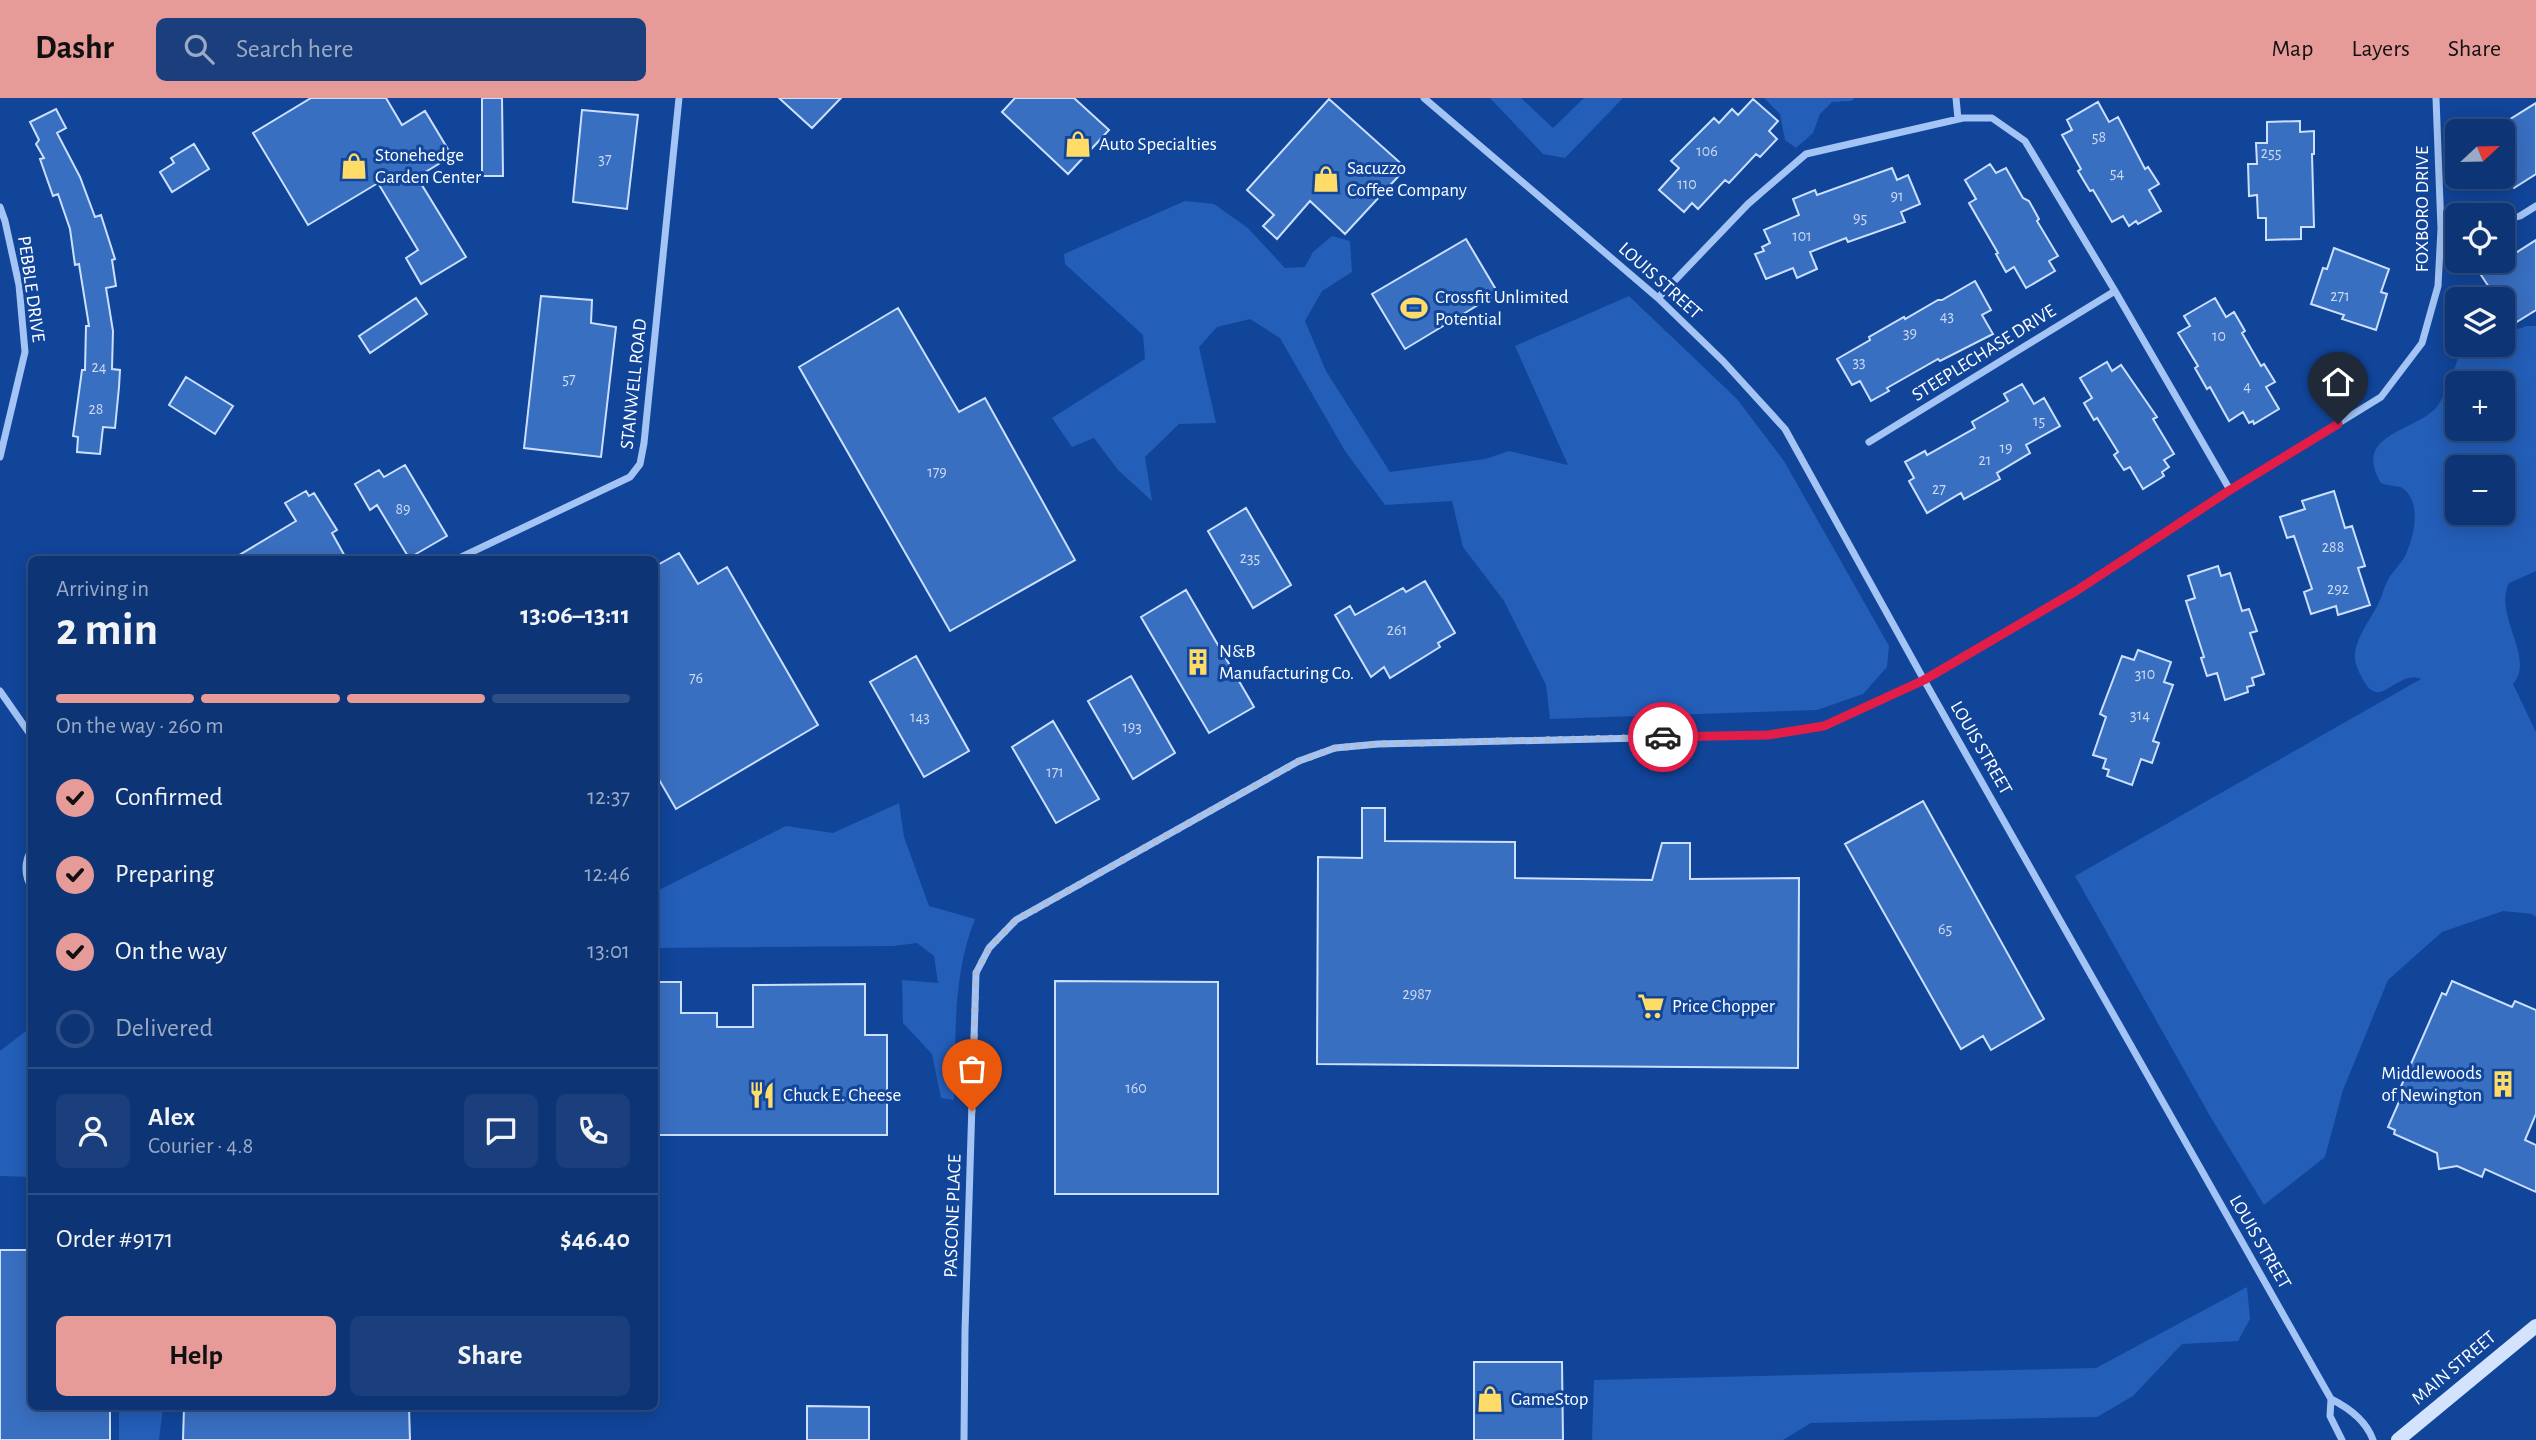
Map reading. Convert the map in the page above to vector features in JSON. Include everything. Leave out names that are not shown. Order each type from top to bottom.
[{"type":"main road","name":"MAIN STREET","points":[[2398,1440],[2536,1326]]},
{"type":"street","name":"STANWELL ROAD","points":[[463,556],[630,477],[640,464],[647,420],[679,98]]},
{"type":"street","name":"LOUIS STREET","points":[[1424,98],[1658,298],[1723,361],[1785,429],[2331,1399],[2330,1416],[2342,1440]]},
{"type":"street","points":[[1956,98],[1958,119]]},
{"type":"street","name":"FOXBORO DRIVE","points":[[1924,680],[2076,591],[2230,490],[2381,397],[2422,343],[2438,286],[2441,229],[2436,98]]},
{"type":"street","points":[[1658,298],[1748,204],[1806,154],[1958,119],[1992,118],[2025,141],[2230,490]]},
{"type":"street","points":[[2515,217],[2536,206]]},
{"type":"street","name":"PEBBLE DRIVE","points":[[0,208],[19,285],[25,352],[0,457]]},
{"type":"street","name":"STEEPLECHASE DRIVE","points":[[1869,442],[2115,291]]},
{"type":"street","points":[[0,420],[9,424]]},
{"type":"street","name":"PASCONE PLACE","points":[[964,1440],[976,973],[989,948],[1016,920],[1299,761],[1335,748],[1378,744],[1768,735],[1824,726],[1924,680]]},
{"type":"street","points":[[0,691],[28,731]]},
{"type":"street","points":[[28,860],[25,868],[28,882]]},
{"type":"street","name":"LOUIS STREET","points":[[2331,1399],[2346,1406],[2359,1418],[2373,1440]]},
{"type":"shaded area","points":[[1490,98],[1521,98],[1553,128],[1584,98],[1623,98],[1565,158],[1543,154]]},
{"type":"shaded area","points":[[1764,98],[1855,98],[1851,101],[1832,102],[1820,114],[1813,133],[1796,148],[1785,140],[1780,114]]},
{"type":"shaded area","points":[[1185,201],[1214,204],[1248,228],[1285,268],[1305,267],[1313,252],[1332,236],[1350,241],[1352,272],[1322,291],[1305,321],[1326,371],[1390,472],[1485,459],[1509,451],[1568,465],[1515,346],[1629,296],[1737,399],[1784,461],[1889,646],[1887,667],[1863,694],[1817,710],[1550,719],[1546,685],[1504,601],[1463,547],[1452,501],[1385,505],[1345,451],[1280,338],[1250,319],[1217,327],[1199,347],[1216,423],[1179,424],[1145,457],[1152,501],[1118,470],[1094,438],[1072,447],[1052,418],[1145,359],[1143,335],[1065,264],[1064,254]]},
{"type":"shaded area","points":[[2536,326],[2536,571],[2509,583],[2506,609],[2520,662],[2519,674],[2513,684],[2536,732],[2536,917],[2532,914],[2503,911],[2442,932],[2388,980],[2343,1090],[2325,1157],[2264,1205],[2210,1116],[2075,876],[2421,679],[2407,678],[2383,691],[2373,691],[2364,681],[2355,661],[2359,639],[2391,574],[2404,558],[2415,515],[2411,498],[2406,491],[2401,487],[2381,483],[2374,467],[2374,454],[2388,437],[2435,409],[2445,392],[2445,441],[2515,441],[2515,371],[2454,371],[2459,357],[2515,357],[2515,330]]},
{"type":"shaded area","points":[[899,803],[904,837],[929,906],[975,919],[962,963],[959,985],[954,1100],[941,1098],[932,1054],[903,1023],[902,980],[938,983],[934,956],[917,943],[894,946],[658,948],[658,890],[786,826],[833,833]]},
{"type":"shaded area","points":[[28,1029],[28,1177],[0,1176],[0,1051]]},
{"type":"shaded area","points":[[2247,1287],[2250,1319],[2238,1341],[2182,1344],[2133,1396],[2097,1417],[1811,1423],[1783,1440],[1592,1440],[1594,1380],[2096,1368]]},
{"type":"shaded area","points":[[119,1410],[163,1410],[159,1440],[119,1440]]},
{"type":"building","name":"Stonehedge Garden Center","points":[[311,98],[386,98],[402,125],[425,111],[452,156],[417,177],[466,257],[421,284],[406,258],[418,250],[378,183],[308,225],[253,133]]},
{"type":"building","points":[[482,98],[502,98],[503,176],[482,176]]},
{"type":"building","points":[[779,98],[841,98],[812,128]]},
{"type":"building","points":[[1015,98],[1074,98],[1109,130],[1068,174],[1002,112]]},
{"type":"building","name":"Sacuzzo Coffee Company","points":[[1329,99],[1406,168],[1345,234],[1310,201],[1277,239],[1263,226],[1274,215],[1247,190]]},
{"type":"building","points":[[1753,99],[1778,121],[1769,131],[1777,139],[1760,157],[1756,154],[1729,183],[1725,180],[1698,209],[1692,203],[1684,212],[1659,190],[1679,168],[1671,161],[1714,118],[1719,123],[1732,109],[1738,115]]},
{"type":"building","points":[[2098,102],[2109,122],[2118,117],[2145,169],[2148,167],[2159,184],[2149,190],[2161,211],[2138,224],[2136,221],[2129,226],[2123,216],[2112,222],[2078,171],[2081,169],[2062,135],[2072,130],[2067,120]]},
{"type":"building","points":[[2536,103],[2536,174],[2515,187],[2515,119],[2510,119]]},
{"type":"building","points":[[56,109],[66,128],[57,133],[80,177],[95,217],[101,215],[115,259],[112,260],[116,286],[106,288],[113,331],[112,369],[120,370],[119,387],[115,428],[103,427],[100,454],[77,452],[78,437],[73,436],[82,370],[85,370],[86,326],[89,326],[79,264],[75,265],[70,229],[58,194],[53,196],[40,159],[44,158],[36,144],[39,140],[30,122]]},
{"type":"building","points":[[582,110],[638,115],[627,209],[573,202]]},
{"type":"building","points":[[2300,121],[2300,132],[2314,131],[2314,227],[2301,227],[2301,239],[2266,240],[2266,218],[2258,218],[2257,195],[2249,196],[2248,164],[2257,164],[2256,143],[2267,143],[2267,122]]},
{"type":"building","points":[[194,144],[209,169],[172,192],[160,172],[174,163],[171,158]]},
{"type":"building","points":[[1990,164],[1996,173],[2006,168],[2023,198],[2029,201],[2039,219],[2037,221],[2058,256],[2049,261],[2055,271],[2026,288],[2014,267],[2006,272],[1969,203],[1976,199],[1965,180]]},
{"type":"building","points":[[1892,168],[1897,180],[1908,175],[1920,204],[1901,212],[1905,222],[1848,242],[1846,238],[1810,252],[1817,269],[1797,278],[1793,268],[1766,279],[1755,254],[1764,251],[1762,247],[1770,243],[1764,230],[1799,215],[1793,199],[1815,190],[1817,195]]},
{"type":"building","points":[[1466,239],[1498,293],[1405,349],[1372,294]]},
{"type":"building","points":[[2536,240],[2536,310],[2515,323],[2515,287],[2489,287],[2481,275],[2515,273],[2515,253]]},
{"type":"building","points":[[2334,248],[2389,269],[2381,292],[2387,294],[2376,330],[2342,319],[2344,315],[2311,304],[2323,268],[2327,269]]},
{"type":"building","points":[[1975,281],[1991,310],[1982,315],[1993,334],[1940,361],[1938,359],[1887,388],[1889,391],[1871,401],[1860,381],[1852,385],[1837,359],[1904,317],[1905,319]]},
{"type":"building","points":[[541,296],[592,300],[591,323],[616,327],[601,457],[524,448]]},
{"type":"building","points":[[416,298],[427,314],[370,353],[359,336]]},
{"type":"building","points":[[2215,298],[2226,317],[2234,312],[2245,331],[2242,333],[2261,366],[2264,364],[2275,382],[2266,387],[2279,409],[2254,424],[2253,421],[2249,423],[2243,412],[2229,421],[2210,387],[2207,389],[2195,368],[2198,366],[2178,333],[2190,326],[2184,316]]},
{"type":"building","points":[[898,308],[959,412],[985,398],[1075,560],[950,631],[799,367]]},
{"type":"building","points":[[2107,362],[2112,371],[2121,365],[2157,417],[2153,419],[2174,454],[2164,460],[2169,467],[2162,472],[2164,476],[2143,489],[2130,467],[2124,470],[2114,455],[2118,452],[2097,418],[2094,420],[2084,403],[2092,398],[2080,378]]},
{"type":"building","points":[[186,377],[233,406],[215,434],[169,405]]},
{"type":"building","points":[[2022,384],[2034,404],[2044,398],[2060,426],[2026,445],[2030,453],[1997,473],[2000,479],[1964,499],[1961,493],[1927,513],[1909,481],[1914,478],[1905,462],[1925,451],[1927,455],[1975,428],[1972,422],[2008,401],[2004,394]]},
{"type":"building","points":[[405,465],[447,536],[412,556],[408,556],[377,505],[370,510],[355,484],[379,470],[384,477]]},
{"type":"building","points":[[306,491],[309,496],[314,493],[337,530],[332,533],[345,556],[238,556],[296,521],[285,503]]},
{"type":"building","points":[[2334,491],[2345,528],[2352,526],[2365,566],[2358,568],[2370,605],[2338,615],[2336,606],[2311,614],[2304,592],[2312,589],[2294,536],[2287,538],[2280,517],[2305,509],[2302,501]]},
{"type":"building","points":[[1246,508],[1291,585],[1253,608],[1208,531]]},
{"type":"building","points":[[679,553],[698,584],[727,567],[818,725],[676,809],[658,778],[658,565]]},
{"type":"building","points":[[2218,566],[2221,576],[2230,573],[2242,611],[2249,609],[2257,631],[2250,633],[2264,674],[2252,678],[2254,685],[2247,687],[2248,692],[2225,700],[2217,673],[2207,676],[2201,658],[2204,657],[2186,601],[2195,598],[2188,576]]},
{"type":"building","points":[[1425,581],[1455,633],[1438,643],[1440,647],[1390,678],[1384,667],[1371,677],[1335,615],[1350,606],[1355,615],[1403,588],[1406,592]]},
{"type":"building","name":"N&B Manufacturing Co.","points":[[1186,590],[1254,707],[1209,733],[1141,617]]},
{"type":"building","points":[[2138,650],[2171,662],[2164,682],[2173,685],[2153,741],[2159,743],[2152,763],[2141,759],[2132,785],[2107,776],[2109,770],[2103,768],[2106,759],[2093,755],[2106,717],[2100,714],[2122,656],[2134,660]]},
{"type":"building","points":[[916,656],[969,751],[924,777],[870,682]]},
{"type":"building","points":[[1131,676],[1175,753],[1133,779],[1088,701]]},
{"type":"building","points":[[1053,721],[1099,799],[1056,823],[1012,747]]},
{"type":"building","points":[[1923,801],[2044,1019],[1991,1050],[1983,1036],[1961,1049],[1845,844]]},
{"type":"building","points":[[1362,808],[1385,808],[1385,841],[1515,842],[1515,878],[1652,880],[1662,843],[1690,843],[1690,879],[1799,878],[1798,1068],[1317,1064],[1318,857],[1362,858]]},
{"type":"building","points":[[1055,981],[1218,982],[1218,1194],[1055,1194]]},
{"type":"building","name":"Middlewoods of Newington","points":[[2452,981],[2512,1007],[2515,1001],[2536,1010],[2536,1114],[2525,1140],[2536,1145],[2536,1192],[2485,1169],[2482,1177],[2457,1166],[2439,1169],[2437,1153],[2394,1134],[2395,1130],[2388,1127],[2402,1095],[2398,1093],[2442,993],[2446,995]]},
{"type":"building","points":[[658,982],[681,982],[681,1013],[717,1013],[717,1027],[753,1027],[753,985],[865,984],[865,1035],[887,1035],[887,1135],[658,1135]]},
{"type":"building","points":[[0,1250],[28,1250],[28,1410],[110,1410],[110,1440],[0,1440]]},
{"type":"building","points":[[1474,1362],[1562,1362],[1563,1440],[1474,1440]]},
{"type":"building","points":[[807,1406],[869,1407],[869,1440],[807,1440]]},
{"type":"building","points":[[184,1410],[409,1410],[410,1440],[183,1440]]},
{"type":"way so far","points":[[972,1111],[976,973],[989,948],[1016,920],[1299,761],[1335,748],[1378,744],[1663,737]]},
{"type":"place","name":"Auto Specialties","points":[[1078,144]]},
{"type":"place","name":"Stonehedge Garden Center","points":[[354,166]]},
{"type":"place","name":"Sacuzzo Coffee Company","points":[[1326,179]]},
{"type":"place","name":"Crossfit Unlimited Potential","points":[[1414,308]]},
{"type":"place","name":"N&B Manufacturing Co.","points":[[1198,662]]},
{"type":"place","name":"Price Chopper","points":[[1651,1006]]},
{"type":"place","name":"Middlewoods of Newington","points":[[2503,1084]]},
{"type":"place","name":"Chuck E. Cheese","points":[[762,1095]]},
{"type":"place","name":"GameStop","points":[[1490,1399]]},
{"type":"route","points":[[1663,737],[1768,735],[1824,726],[1924,680],[2076,591],[2230,490],[2338,424]]}]
